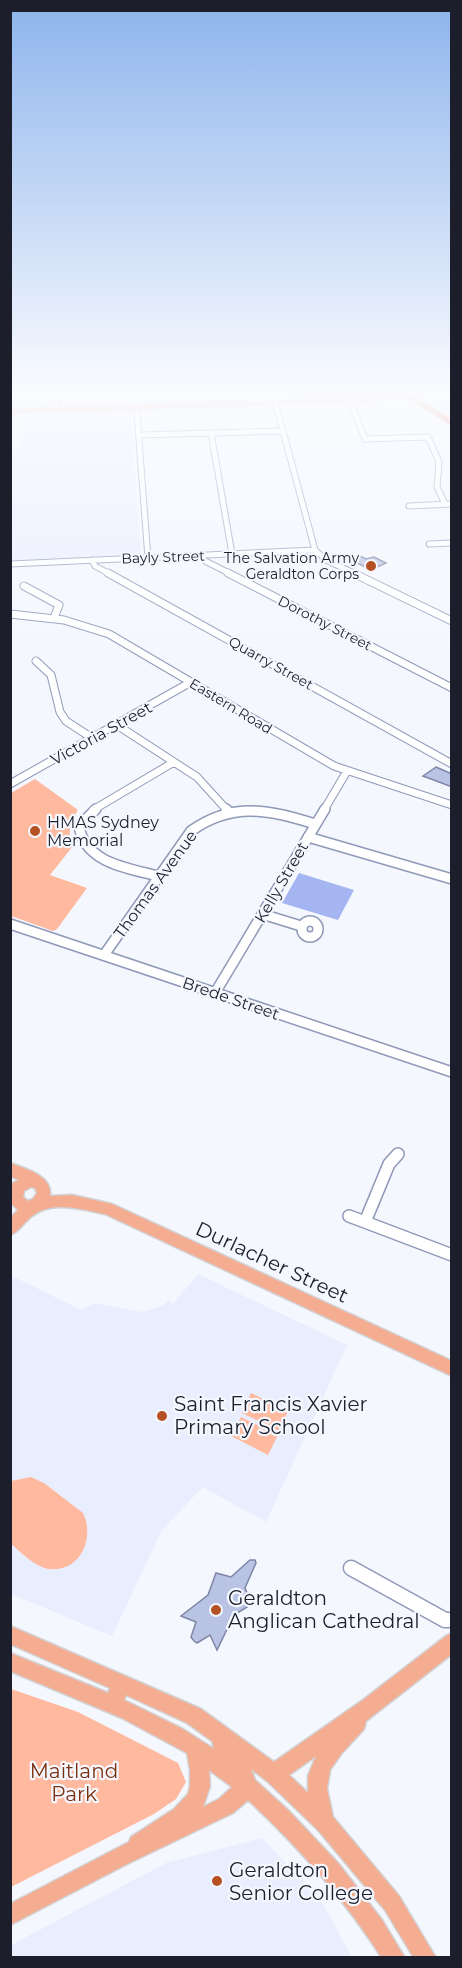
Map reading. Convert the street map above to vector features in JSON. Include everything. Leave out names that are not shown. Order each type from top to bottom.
[{"type":"main road","name":"Durlacher Street","points":[[10,1169],[72,1200],[107,1208],[451,1368]]},
{"type":"main road","points":[[10,1211],[14,1189],[26,1182],[40,1184],[44,1196],[10,1229]]},
{"type":"main road","points":[[14,1189],[21,1205],[37,1204]]},
{"type":"main road","name":"Durlacher Street","points":[[37,1204],[72,1200]]},
{"type":"main road","points":[[10,1635],[194,1716],[273,1774],[325,1823],[392,1903],[426,1958]]},
{"type":"main road","points":[[273,1774],[370,1707],[452,1642]]},
{"type":"main road","points":[[10,1662],[139,1717],[195,1748],[295,1829],[370,1919],[395,1958]]},
{"type":"main road","points":[[112,1705],[122,1683]]},
{"type":"main road","points":[[325,1823],[316,1796],[321,1765],[370,1707]]},
{"type":"main road","points":[[194,1716],[231,1752],[244,1776],[247,1788]]},
{"type":"main road","points":[[120,1857],[154,1832],[186,1814],[198,1799],[202,1787],[195,1748]]},
{"type":"main road","points":[[10,1915],[120,1857],[226,1806],[247,1788]]},
{"type":"street","points":[[142,480],[148,558]]},
{"type":"street","points":[[219,480],[232,554]]},
{"type":"street","points":[[296,480],[315,550],[326,560],[452,621]]},
{"type":"street","points":[[409,506],[448,504],[437,487],[438,480]]},
{"type":"street","points":[[429,544],[452,543]]},
{"type":"street","name":"Bayly Street","points":[[10,564],[315,550]]},
{"type":"street","name":"Dorothy Street","points":[[200,555],[205,561],[452,688]]},
{"type":"street","name":"Quarry Street","points":[[92,560],[96,566],[452,764]]},
{"type":"street","points":[[24,586],[59,605],[60,608],[54,618]]},
{"type":"street","name":"Eastern Road","points":[[10,614],[54,618],[83,624],[109,634],[313,755],[347,771],[452,805]]},
{"type":"street","points":[[36,661],[51,675],[60,712],[66,721],[92,738]]},
{"type":"street","name":"Victoria Street","points":[[10,784],[191,682]]},
{"type":"street","points":[[117,725],[204,783],[228,811]]},
{"type":"street","points":[[158,876],[96,855],[84,844],[80,826],[92,811],[174,762]]},
{"type":"street","name":"Kelly Street","points":[[215,993],[347,771]]},
{"type":"street","name":"Thomas Avenue","points":[[104,955],[191,831],[207,819],[228,811],[259,810],[315,824]]},
{"type":"street","points":[[308,837],[452,879]]},
{"type":"street","points":[[262,914],[301,926]]},
{"type":"street","name":"Brede Street","points":[[10,924],[452,1072]]},
{"type":"street","points":[[365,1222],[389,1164],[398,1154]]},
{"type":"street","points":[[349,1216],[452,1255]]},
{"type":"street","points":[[351,1568],[445,1620],[452,1620]]},
{"type":"shaded area","points":[[11,480],[135,480],[141,554],[11,560]]},
{"type":"shaded area","name":"Saint Francis Xavier Primary School","points":[[198,1274],[347,1345],[266,1522],[203,1487],[162,1530],[112,1636],[11,1594],[10,1275],[81,1310],[95,1303],[142,1312],[162,1306],[169,1300],[173,1304]]},
{"type":"shaded area","name":"Geraldton Senior College","points":[[262,1838],[321,1900],[352,1957],[11,1957],[11,1945],[166,1863]]},
{"type":"green space","points":[[35,779],[78,810],[70,827],[73,846],[50,875],[87,888],[57,929],[53,931],[11,916],[11,793]]},
{"type":"green space","points":[[251,1393],[288,1411],[279,1431],[242,1413]]},
{"type":"green space","points":[[241,1417],[278,1435],[268,1455],[231,1436]]},
{"type":"green space","points":[[31,1477],[44,1483],[83,1513],[86,1522],[86,1542],[83,1551],[70,1565],[50,1569],[39,1566],[11,1544],[11,1481]]},
{"type":"green space","name":"Maitland Park","points":[[11,1689],[78,1712],[178,1763],[186,1782],[176,1799],[154,1814],[11,1887]]},
{"type":"water","points":[[299,873],[354,890],[338,920],[282,903]]},
{"type":"building","name":"The Salvation Army Geraldton Corps","points":[[360,556],[366,559],[374,557],[386,563],[371,570],[351,560]]},
{"type":"building","points":[[436,767],[452,774],[452,787],[423,776]]},
{"type":"building","name":"Geraldton Anglican Cathedral","points":[[250,1560],[255,1560],[256,1563],[245,1588],[252,1604],[234,1615],[217,1650],[210,1635],[197,1643],[191,1637],[196,1622],[181,1616],[208,1595],[216,1573],[231,1577]]},
{"type":"place","name":"The Salvation Army Geraldton Corps","points":[[371,566]]},
{"type":"place","name":"HMAS Sydney Memorial","points":[[35,831]]},
{"type":"place","name":"Saint Francis Xavier Primary School","points":[[162,1416]]},
{"type":"place","name":"Geraldton Anglican Cathedral","points":[[216,1610]]},
{"type":"place","name":"Geraldton Senior College","points":[[217,1881]]}]
